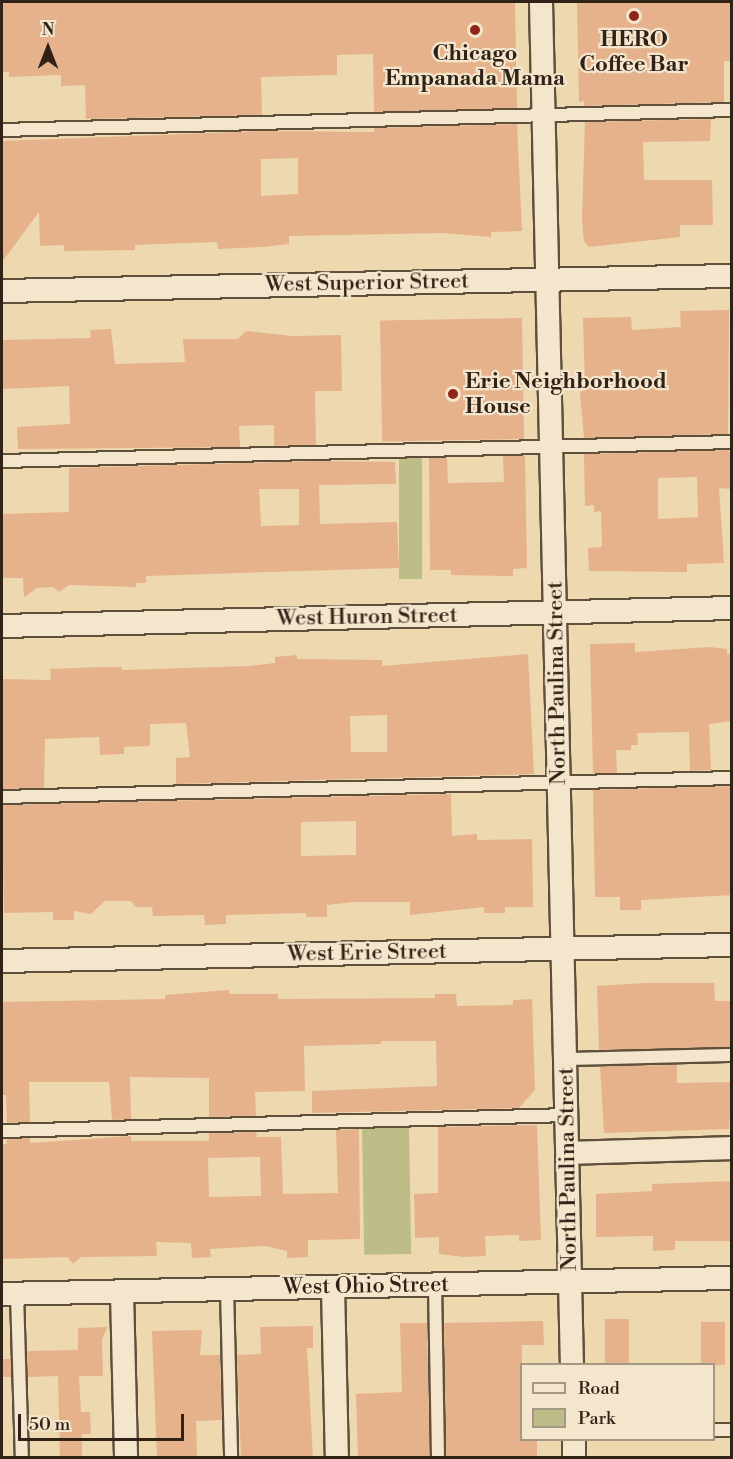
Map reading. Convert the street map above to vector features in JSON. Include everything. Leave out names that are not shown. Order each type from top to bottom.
[{"type":"street","name":"North Paulina Street","points":[[541,2],[572,1363]]},
{"type":"street","name":"West Superior Street","points":[[2,291],[732,276]]},
{"type":"street","name":"West Huron Street","points":[[2,626],[732,608]]},
{"type":"street","name":"West Erie Street","points":[[2,961],[732,945]]},
{"type":"street","points":[[568,1153],[732,1148]]},
{"type":"street","name":"West Ohio Street","points":[[9,1294],[732,1278]]},
{"type":"street","points":[[333,1287],[337,1458]]},
{"type":"street","points":[[122,1292],[126,1458]]},
{"type":"street","points":[[574,1441],[574,1458]]},
{"type":"lane","points":[[2,130],[732,110]]},
{"type":"lane","points":[[2,461],[732,442]]},
{"type":"lane","points":[[2,797],[732,778]]},
{"type":"lane","points":[[565,1059],[732,1055]]},
{"type":"lane","points":[[2,1131],[567,1115]]},
{"type":"lane","points":[[435,1285],[438,1458]]},
{"type":"lane","points":[[227,1289],[231,1458]]},
{"type":"lane","points":[[9,1294],[22,1458]]},
{"type":"lane","points":[[715,1430],[732,1430]]},
{"type":"green space","points":[[399,458],[422,458],[422,579],[399,579]]},
{"type":"green space","points":[[409,1127],[411,1254],[364,1255],[362,1128]]},
{"type":"building","points":[[2,2],[515,2],[517,108],[374,112],[373,54],[337,55],[337,75],[261,77],[262,115],[86,119],[85,85],[61,86],[61,75],[9,77],[9,72],[2,72]]},
{"type":"building","points":[[577,2],[732,2],[732,61],[724,61],[724,102],[584,106],[584,101],[579,102]]},
{"type":"building","points":[[711,119],[710,141],[643,142],[644,180],[712,180],[713,225],[680,225],[680,237],[589,247],[584,241],[582,219],[585,122]]},
{"type":"building","points":[[517,124],[522,231],[491,232],[491,237],[443,233],[289,236],[289,244],[262,247],[218,249],[217,242],[135,245],[135,250],[64,251],[64,245],[40,246],[39,212],[2,262],[2,141],[263,131],[374,132],[374,128]],"holes":[[[298,158],[298,194],[261,196],[261,159]]]},
{"type":"building","points":[[729,310],[728,434],[584,438],[580,392],[585,389],[583,318],[631,317],[632,330],[681,327],[680,311]]},
{"type":"building","name":"Erie Neighborhood House","points":[[522,318],[524,439],[382,441],[380,320]]},
{"type":"building","points":[[111,329],[115,364],[185,362],[183,339],[238,339],[246,331],[292,336],[341,335],[342,391],[315,391],[316,445],[274,446],[274,425],[239,426],[240,447],[18,449],[17,427],[70,424],[69,386],[2,389],[2,340],[91,338],[90,330]]},
{"type":"building","points":[[728,450],[732,455],[732,489],[719,488],[724,563],[687,564],[687,572],[589,571],[588,548],[602,547],[601,511],[594,512],[594,505],[585,506],[584,454]],"holes":[[[697,477],[698,517],[658,519],[658,478]]]},
{"type":"building","points":[[503,456],[525,456],[527,568],[513,569],[513,576],[451,575],[451,570],[430,570],[429,458],[447,458],[448,483],[504,482]]},
{"type":"building","points":[[317,461],[395,462],[396,484],[319,485],[320,524],[397,522],[399,568],[146,576],[146,583],[136,583],[136,587],[69,585],[59,592],[53,587],[37,588],[24,597],[23,578],[2,578],[2,514],[69,512],[69,468]],"holes":[[[259,489],[299,489],[299,525],[261,526]]]},
{"type":"building","points":[[635,643],[635,652],[710,647],[727,649],[727,654],[732,654],[732,721],[709,724],[711,770],[690,771],[689,732],[637,733],[638,745],[631,745],[631,750],[616,750],[617,773],[593,773],[590,644]]},
{"type":"building","points":[[528,654],[534,774],[176,784],[176,758],[190,757],[186,723],[150,724],[150,746],[124,747],[124,754],[100,755],[99,737],[45,739],[44,788],[2,789],[2,679],[51,680],[50,669],[122,667],[122,670],[249,666],[275,663],[275,657],[297,655],[297,659],[382,660],[382,666]],"holes":[[[387,715],[387,752],[351,752],[350,716]]]},
{"type":"building","points":[[732,786],[732,895],[641,900],[641,910],[620,910],[620,897],[595,897],[593,790]]},
{"type":"building","points":[[451,794],[452,836],[477,834],[477,840],[532,839],[533,907],[505,907],[505,913],[484,913],[484,907],[410,915],[410,902],[353,902],[327,905],[327,917],[306,917],[306,913],[226,915],[226,924],[205,925],[204,915],[153,916],[152,907],[136,907],[131,901],[105,901],[91,914],[74,911],[74,920],[53,920],[53,912],[4,913],[2,805]],"holes":[[[356,821],[356,855],[301,856],[301,822]]]},
{"type":"building","points":[[714,983],[715,1001],[732,1001],[732,1047],[599,1050],[597,986]]},
{"type":"building","points":[[229,990],[229,994],[278,994],[278,999],[435,998],[435,994],[456,994],[457,1006],[513,1005],[513,1000],[532,999],[535,1090],[519,1108],[312,1113],[312,1091],[437,1086],[436,1041],[381,1041],[381,1044],[304,1046],[305,1091],[255,1092],[256,1116],[209,1117],[209,1078],[130,1077],[131,1119],[112,1120],[109,1082],[29,1082],[30,1122],[7,1123],[6,1095],[2,1095],[2,1002],[165,999],[165,995]]},
{"type":"building","points":[[677,1065],[677,1083],[732,1082],[729,1129],[604,1133],[600,1066]]},
{"type":"building","points":[[537,1125],[541,1240],[519,1241],[519,1235],[485,1236],[486,1256],[464,1257],[439,1254],[439,1237],[415,1238],[414,1194],[438,1193],[438,1127]]},
{"type":"building","points":[[359,1129],[360,1239],[308,1240],[308,1257],[287,1258],[287,1251],[265,1246],[210,1249],[211,1257],[192,1258],[191,1243],[156,1242],[157,1256],[81,1257],[73,1264],[68,1257],[2,1259],[2,1144],[7,1144],[7,1139],[30,1138],[30,1143],[131,1136],[131,1141],[209,1141],[209,1133],[256,1132],[257,1137],[281,1137],[283,1194],[338,1193],[336,1130]],"holes":[[[260,1157],[261,1196],[209,1197],[208,1158]]]},
{"type":"building","points":[[732,1181],[732,1241],[675,1241],[675,1250],[653,1251],[653,1236],[596,1237],[596,1194],[652,1191],[652,1184]]},
{"type":"building","points":[[605,1319],[629,1319],[629,1363],[605,1363]]},
{"type":"building","points":[[543,1321],[544,1345],[522,1345],[522,1363],[520,1363],[520,1441],[537,1441],[537,1458],[446,1458],[444,1323]]},
{"type":"building","points":[[701,1322],[725,1322],[725,1365],[701,1363]]},
{"type":"building","points":[[400,1323],[427,1323],[430,1458],[358,1458],[356,1394],[402,1392]]},
{"type":"building","points":[[313,1326],[313,1348],[307,1348],[313,1458],[241,1458],[237,1355],[261,1354],[260,1327]]},
{"type":"building","points":[[107,1327],[102,1340],[103,1376],[79,1376],[81,1412],[90,1412],[91,1434],[82,1434],[82,1458],[60,1458],[58,1376],[28,1377],[27,1351],[78,1350],[78,1328]]},
{"type":"building","points":[[202,1330],[200,1355],[220,1355],[222,1420],[196,1421],[197,1456],[157,1457],[152,1331]]},
{"type":"building","points":[[2,1359],[11,1359],[11,1377],[2,1377]]},
{"type":"place","name":"HERO Coffee Bar","points":[[634,16]]},
{"type":"place","name":"Chicago Empanada Mama","points":[[475,30]]},
{"type":"place","name":"Erie Neighborhood House","points":[[453,394]]}]
